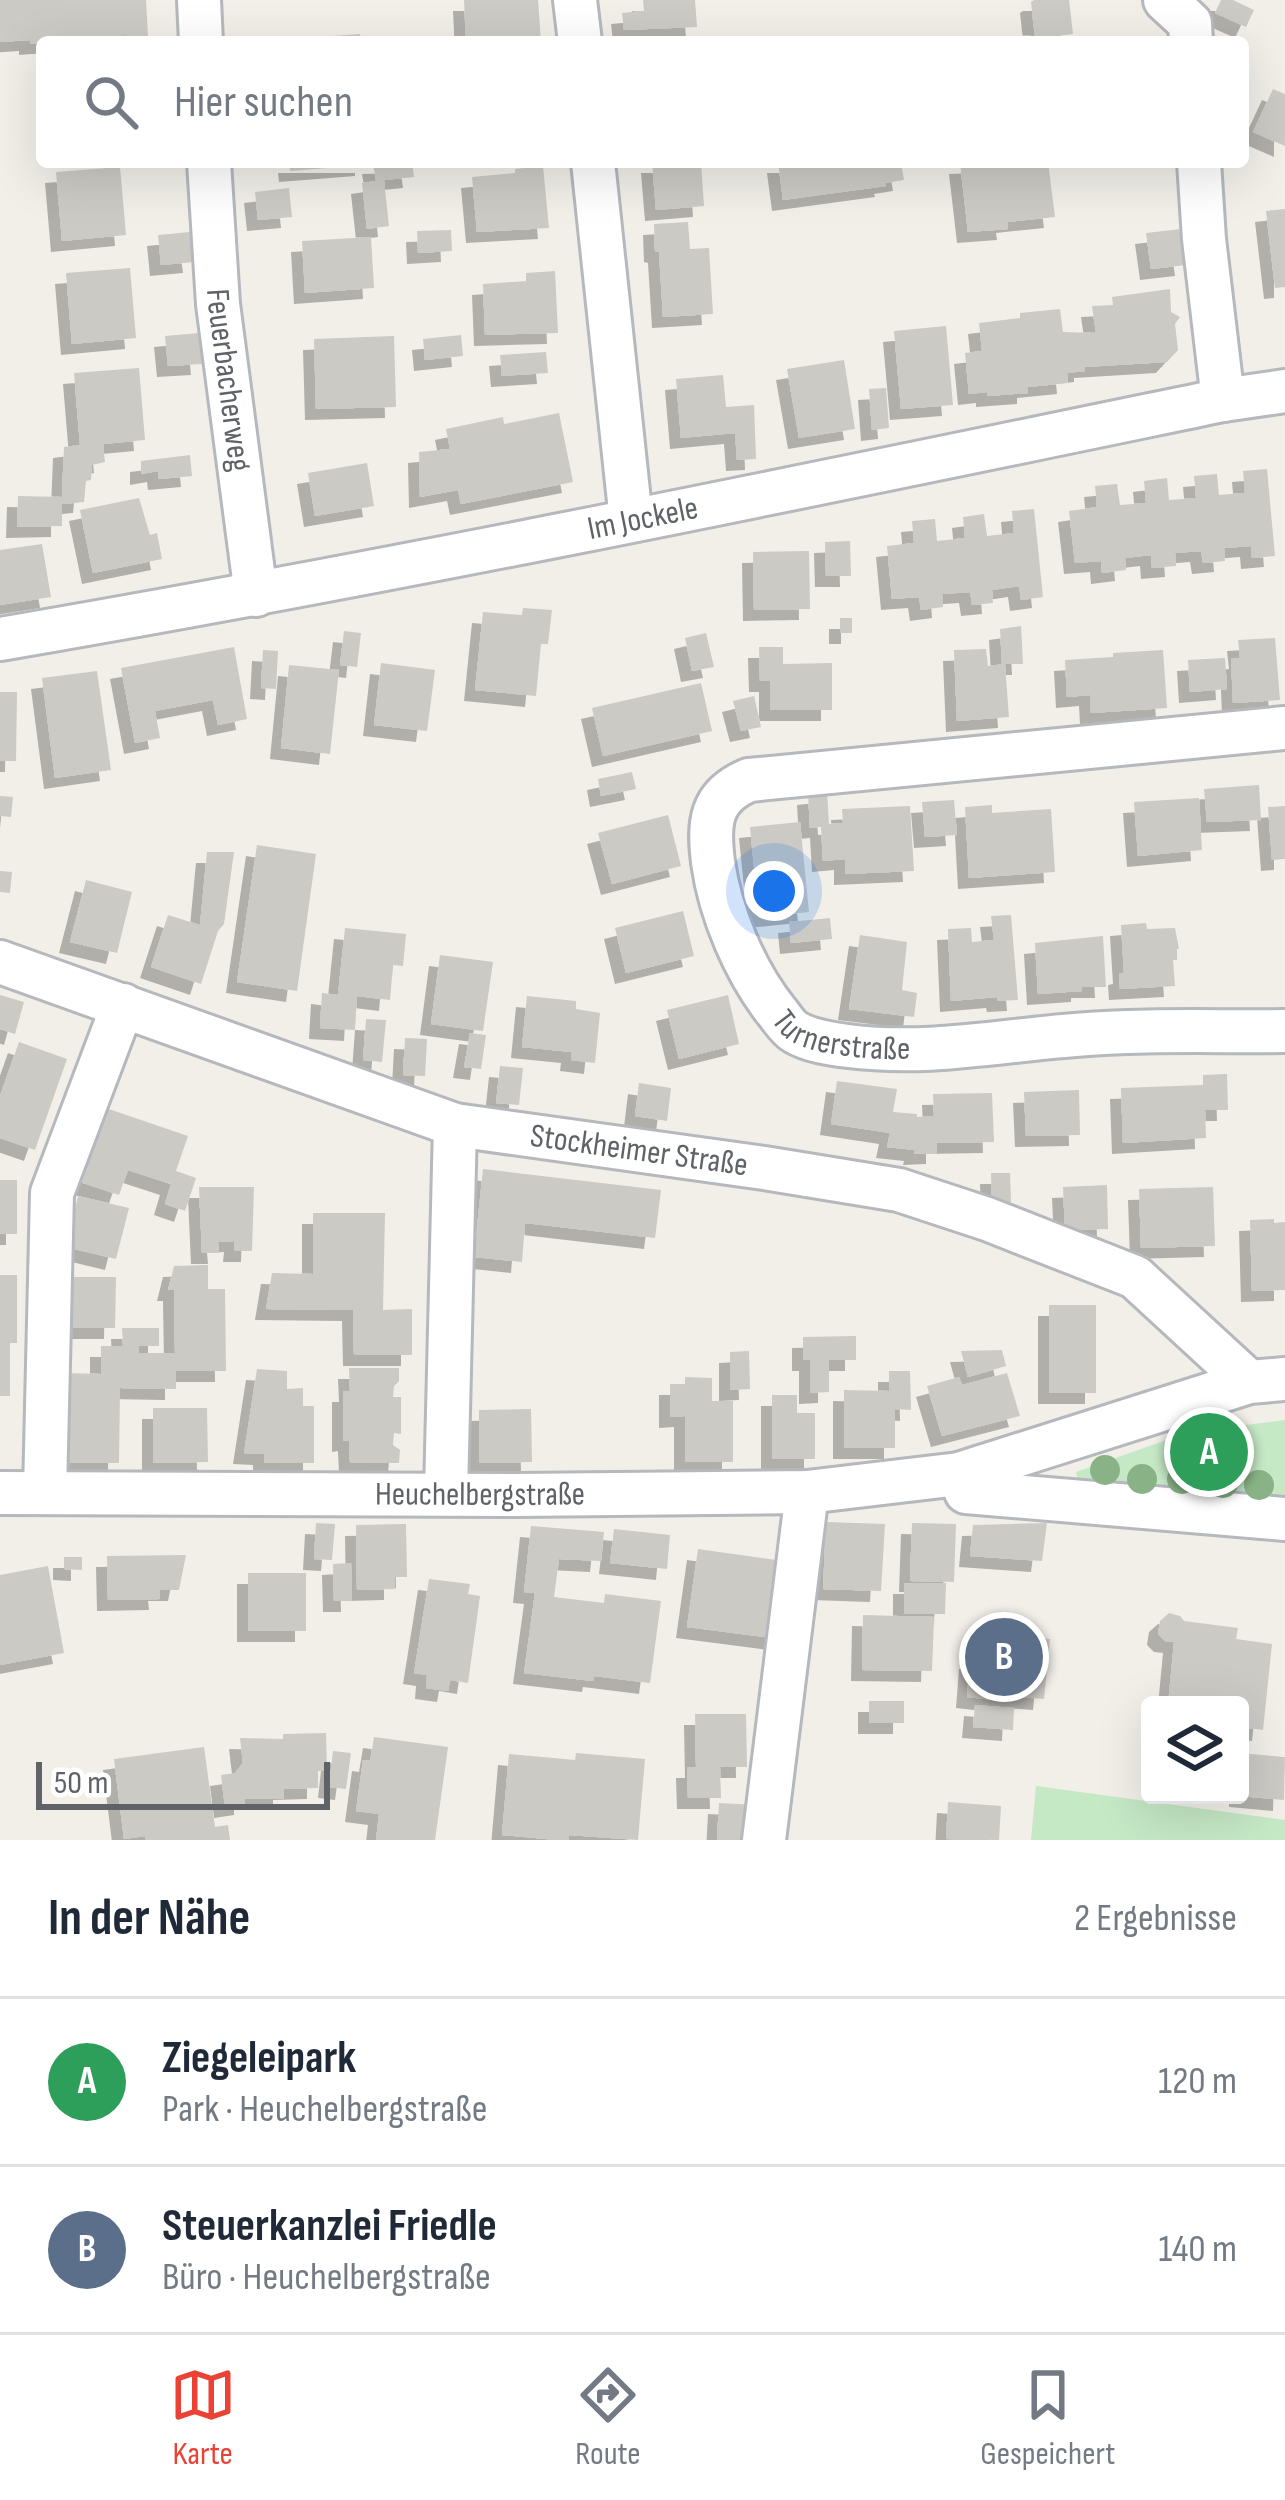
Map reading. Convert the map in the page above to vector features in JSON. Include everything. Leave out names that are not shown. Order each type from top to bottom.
[{"type":"street","points":[[199,0],[201,36]]},
{"type":"street","points":[[575,0],[579,36]]},
{"type":"street","points":[[1166,0],[1190,23],[1191,36]]},
{"type":"street","name":"Feuerbacherweg","points":[[209,168],[218,304],[256,595]]},
{"type":"street","points":[[593,168],[631,520]]},
{"type":"street","points":[[1199,168],[1223,400]]},
{"type":"street","name":"Im Jockele","points":[[0,639],[256,595],[1285,391]]},
{"type":"street","name":"Turnerstraße","points":[[1285,728],[749,780],[728,788],[712,818],[713,862],[730,925],[756,986],[793,1031],[826,1043],[891,1051],[1077,1034],[1285,1031]]},
{"type":"street","name":"Stockheimer Straße","points":[[0,962],[455,1125],[899,1190],[987,1219],[1136,1277],[1267,1380]]},
{"type":"street","points":[[45,1492],[52,1193],[123,1005]]},
{"type":"street","points":[[446,1492],[455,1125]]},
{"type":"street","name":"Heuchelbergstraße","points":[[0,1493],[807,1492],[959,1474],[1267,1380]]},
{"type":"street","points":[[959,1474],[966,1492],[1285,1519]]},
{"type":"street","points":[[764,1840],[807,1492]]},
{"type":"green space","points":[[1285,1420],[1285,1497],[1079,1485],[1076,1472],[1189,1432]]},
{"type":"green space","points":[[1036,1786],[1141,1800],[1141,1804],[1285,1820],[1285,1840],[1031,1840]]},
{"type":"building","points":[[0,0],[146,0],[148,36],[36,36],[36,44],[0,42]]},
{"type":"building","points":[[464,0],[538,0],[541,36],[466,36]]},
{"type":"building","points":[[643,0],[695,0],[697,27],[624,30],[622,13],[644,11]]},
{"type":"building","points":[[1069,0],[1073,34],[1035,36],[1031,2]]},
{"type":"building","points":[[1221,0],[1254,10],[1246,27],[1215,13]]},
{"type":"building","points":[[1273,89],[1285,94],[1285,146],[1253,132]]},
{"type":"building","points":[[120,168],[126,235],[62,241],[56,172]]},
{"type":"building","points":[[374,168],[413,168],[414,177],[384,180],[389,226],[367,229],[362,183],[376,181]]},
{"type":"building","points":[[543,168],[549,228],[477,232],[472,177],[515,173],[515,169]]},
{"type":"building","points":[[652,168],[701,168],[704,206],[656,210]]},
{"type":"building","points":[[779,168],[902,168],[904,180],[886,186],[783,200]]},
{"type":"building","points":[[961,168],[1049,168],[1055,217],[1007,222],[1008,229],[968,232]]},
{"type":"building","points":[[289,188],[292,217],[258,220],[255,192]]},
{"type":"building","points":[[1285,209],[1285,287],[1275,288],[1266,211]]},
{"type":"building","points":[[688,222],[690,249],[709,248],[713,314],[663,317],[654,224]]},
{"type":"building","points":[[1181,229],[1186,265],[1151,269],[1146,233]]},
{"type":"building","points":[[451,230],[452,251],[418,253],[417,231]]},
{"type":"building","points":[[190,232],[194,262],[161,265],[158,235]]},
{"type":"building","points":[[371,237],[374,288],[305,293],[302,241]]},
{"type":"building","points":[[130,268],[136,338],[72,344],[66,273]]},
{"type":"building","points":[[555,271],[558,333],[485,335],[483,284],[526,281],[526,273]]},
{"type":"building","points":[[1170,289],[1171,312],[1180,317],[1175,324],[1178,350],[1167,362],[1085,367],[1085,371],[1067,373],[1068,383],[1028,387],[1028,393],[969,394],[965,353],[982,351],[979,323],[1060,309],[1063,332],[1096,333],[1092,306],[1113,305],[1112,297]]},
{"type":"building","points":[[946,326],[953,405],[901,409],[894,331]]},
{"type":"building","points":[[199,333],[202,364],[168,366],[165,336]]},
{"type":"building","points":[[461,335],[463,356],[425,360],[423,339]]},
{"type":"building","points":[[394,336],[396,407],[316,409],[314,339]]},
{"type":"building","points":[[546,352],[548,373],[502,376],[500,355]]},
{"type":"building","points":[[844,360],[855,429],[799,438],[787,369]]},
{"type":"building","points":[[139,368],[145,440],[103,444],[105,462],[92,465],[84,502],[62,504],[62,526],[17,527],[18,496],[62,497],[64,447],[80,445],[74,373]]},
{"type":"building","points":[[723,375],[726,407],[754,405],[756,459],[737,460],[735,433],[681,438],[676,379]]},
{"type":"building","points":[[886,388],[889,428],[872,430],[869,389]]},
{"type":"building","points":[[559,413],[573,482],[461,504],[458,490],[420,497],[419,452],[450,449],[446,429],[503,417],[504,424]]},
{"type":"building","points":[[190,455],[192,476],[159,479],[158,471],[141,474],[141,461]]},
{"type":"building","points":[[367,463],[374,506],[315,516],[308,473]]},
{"type":"building","points":[[1267,469],[1275,556],[1252,558],[1251,546],[1224,548],[1225,561],[1203,563],[1201,551],[1175,553],[1176,566],[1152,568],[1151,555],[1125,558],[1126,570],[1102,573],[1101,561],[1075,563],[1069,511],[1097,507],[1095,486],[1117,484],[1120,505],[1146,503],[1144,481],[1167,478],[1169,500],[1196,498],[1194,476],[1217,474],[1219,495],[1245,493],[1243,471]]},
{"type":"building","points":[[139,498],[150,535],[157,533],[162,559],[93,573],[80,510]]},
{"type":"building","points":[[1034,509],[1043,597],[1021,600],[1019,586],[992,590],[993,603],[972,605],[970,592],[942,594],[943,607],[921,610],[919,597],[892,599],[887,546],[914,543],[912,521],[935,519],[937,541],[965,538],[963,517],[984,514],[987,536],[1014,533],[1012,511]]},
{"type":"building","points":[[850,541],[851,576],[826,576],[825,542]]},
{"type":"building","points":[[42,544],[51,597],[0,605],[0,550]]},
{"type":"building","points":[[809,551],[810,609],[754,610],[753,552]]},
{"type":"building","points":[[523,608],[552,610],[548,644],[541,644],[536,696],[475,690],[483,612],[522,615]]},
{"type":"building","points":[[840,618],[852,618],[852,633],[840,633]]},
{"type":"building","points":[[1021,626],[1023,664],[1002,664],[1000,629]]},
{"type":"building","points":[[344,631],[361,633],[357,667],[340,665]]},
{"type":"building","points":[[706,633],[714,667],[692,671],[685,638]]},
{"type":"building","points":[[1275,638],[1280,700],[1233,703],[1231,659],[1240,658],[1238,640]]},
{"type":"building","points":[[234,647],[247,719],[218,725],[213,700],[155,711],[160,738],[135,743],[121,668]]},
{"type":"building","points":[[759,647],[783,647],[783,664],[832,663],[832,710],[770,710],[770,681],[760,681]]},
{"type":"building","points":[[986,649],[988,666],[1005,664],[1009,717],[957,721],[954,650]]},
{"type":"building","points":[[263,650],[278,651],[276,689],[261,688]]},
{"type":"building","points":[[1163,650],[1167,708],[1091,713],[1090,695],[1067,697],[1065,660]]},
{"type":"building","points":[[1225,658],[1227,689],[1190,692],[1188,660]]},
{"type":"building","points":[[381,663],[435,670],[427,731],[374,725]]},
{"type":"building","points":[[289,665],[339,670],[330,754],[281,748]]},
{"type":"building","points":[[97,671],[111,770],[55,778],[42,678]]},
{"type":"building","points":[[701,683],[712,731],[603,756],[592,708]]},
{"type":"building","points":[[0,692],[17,692],[16,761],[0,761]]},
{"type":"building","points":[[754,696],[761,727],[741,731],[733,701]]},
{"type":"building","points":[[632,772],[636,789],[601,796],[598,779]]},
{"type":"building","points":[[1259,785],[1261,820],[1207,822],[1204,789]]},
{"type":"building","points":[[827,792],[829,824],[843,823],[842,809],[910,806],[914,871],[845,874],[845,859],[823,861],[821,827],[810,828],[808,794]]},
{"type":"building","points":[[0,796],[13,797],[11,817],[0,816]]},
{"type":"building","points":[[1199,798],[1202,850],[1138,856],[1134,802]]},
{"type":"building","points":[[954,800],[957,835],[925,837],[922,802]]},
{"type":"building","points":[[992,805],[992,813],[1051,809],[1055,872],[969,878],[965,807]]},
{"type":"building","points":[[1285,806],[1285,859],[1272,860],[1268,807]]},
{"type":"building","points":[[668,815],[681,866],[612,884],[598,833]]},
{"type":"building","points":[[800,822],[809,912],[759,917],[750,827]]},
{"type":"building","points":[[257,845],[316,854],[297,991],[237,982]]},
{"type":"building","points":[[207,852],[234,852],[224,924],[201,984],[151,967],[168,915],[200,925]]},
{"type":"building","points":[[0,871],[12,872],[10,893],[0,892]]},
{"type":"building","points":[[86,880],[132,892],[117,953],[70,942]]},
{"type":"building","points":[[683,911],[694,956],[626,973],[615,928]]},
{"type":"building","points":[[1011,915],[1018,1000],[951,1001],[948,929],[971,928],[972,942],[994,940],[991,916]]},
{"type":"building","points":[[830,918],[832,939],[791,943],[789,922]]},
{"type":"building","points":[[1146,923],[1147,929],[1175,928],[1179,949],[1173,960],[1175,986],[1120,989],[1119,974],[1124,973],[1121,925]]},
{"type":"building","points":[[345,928],[406,934],[403,966],[393,965],[390,1000],[357,996],[355,1030],[320,1028],[322,993],[338,995]]},
{"type":"building","points":[[860,935],[907,942],[902,990],[917,993],[914,1017],[849,1009]]},
{"type":"building","points":[[1103,936],[1106,987],[1038,994],[1035,943]]},
{"type":"building","points":[[440,955],[493,962],[483,1031],[431,1024]]},
{"type":"building","points":[[0,995],[24,1002],[15,1034],[0,1029]]},
{"type":"building","points":[[728,995],[739,1044],[679,1059],[667,1010]]},
{"type":"building","points":[[527,996],[576,1001],[576,1009],[600,1013],[595,1063],[571,1060],[572,1052],[522,1047]]},
{"type":"building","points":[[366,1019],[386,1020],[382,1062],[363,1060]]},
{"type":"building","points":[[470,1033],[486,1035],[481,1069],[464,1067]]},
{"type":"building","points":[[405,1038],[427,1039],[425,1076],[403,1075]]},
{"type":"building","points":[[19,1042],[67,1059],[35,1150],[0,1138],[0,1096]]},
{"type":"building","points":[[500,1066],[523,1068],[519,1105],[496,1103]]},
{"type":"building","points":[[1227,1074],[1228,1110],[1205,1110],[1206,1138],[1123,1143],[1121,1088],[1203,1085],[1203,1075]]},
{"type":"building","points":[[837,1081],[897,1089],[893,1112],[917,1117],[934,1116],[933,1094],[992,1093],[994,1142],[937,1143],[937,1153],[914,1154],[915,1150],[887,1147],[890,1133],[831,1124]]},
{"type":"building","points":[[639,1083],[671,1088],[667,1121],[635,1116]]},
{"type":"building","points":[[1079,1090],[1080,1135],[1026,1136],[1024,1092]]},
{"type":"building","points":[[97,1105],[188,1136],[176,1171],[196,1178],[185,1211],[165,1204],[171,1184],[128,1170],[119,1195],[77,1181]]},
{"type":"building","points":[[483,1169],[661,1190],[655,1238],[525,1223],[522,1262],[474,1257]]},
{"type":"building","points":[[991,1173],[1010,1173],[1011,1202],[992,1203]]},
{"type":"building","points":[[0,1180],[17,1180],[17,1234],[0,1234]]},
{"type":"building","points":[[1107,1185],[1108,1229],[1065,1230],[1063,1187]]},
{"type":"building","points":[[199,1187],[254,1187],[252,1251],[234,1251],[235,1241],[218,1242],[219,1253],[202,1253]]},
{"type":"building","points":[[1213,1187],[1215,1246],[1141,1248],[1139,1189]]},
{"type":"building","points":[[78,1196],[129,1208],[116,1259],[66,1247]]},
{"type":"building","points":[[313,1213],[385,1213],[383,1310],[412,1309],[412,1355],[354,1355],[353,1310],[266,1309],[272,1273],[313,1274]]},
{"type":"building","points":[[1274,1219],[1274,1223],[1285,1222],[1285,1290],[1252,1291],[1250,1220]]},
{"type":"building","points":[[208,1265],[208,1289],[225,1289],[226,1371],[176,1371],[176,1389],[120,1388],[119,1463],[64,1463],[64,1373],[101,1374],[101,1346],[123,1346],[122,1328],[159,1328],[159,1346],[139,1346],[139,1353],[175,1353],[174,1290],[168,1290],[174,1266]]},
{"type":"building","points":[[0,1275],[17,1275],[17,1343],[10,1343],[10,1396],[0,1396]]},
{"type":"building","points":[[65,1277],[116,1277],[115,1328],[65,1328]]},
{"type":"building","points":[[1049,1305],[1096,1305],[1096,1393],[1049,1393]]},
{"type":"building","points":[[856,1336],[856,1360],[829,1360],[829,1392],[810,1393],[810,1360],[803,1360],[803,1337]]},
{"type":"building","points":[[1002,1350],[1006,1366],[968,1377],[961,1351]]},
{"type":"building","points":[[749,1351],[750,1389],[730,1390],[730,1352]]},
{"type":"building","points":[[349,1368],[399,1368],[393,1397],[401,1397],[401,1434],[394,1433],[393,1445],[400,1450],[399,1463],[350,1463],[349,1440],[343,1441],[343,1391],[350,1391]]},
{"type":"building","points":[[257,1369],[287,1371],[287,1389],[303,1388],[303,1406],[314,1406],[314,1463],[264,1463],[264,1454],[244,1453]]},
{"type":"building","points":[[889,1371],[910,1371],[911,1410],[895,1409],[895,1448],[844,1448],[844,1390],[889,1391]]},
{"type":"building","points":[[1007,1373],[1020,1416],[942,1436],[927,1386],[959,1377],[962,1385]]},
{"type":"building","points":[[685,1377],[712,1378],[712,1401],[733,1401],[733,1462],[685,1462],[685,1416],[670,1417],[670,1384],[685,1384]]},
{"type":"building","points":[[772,1395],[797,1395],[797,1413],[815,1413],[815,1459],[772,1459]]},
{"type":"building","points":[[153,1408],[207,1408],[208,1462],[153,1463]]},
{"type":"building","points":[[531,1409],[532,1462],[479,1463],[479,1410]]},
{"type":"building","points":[[826,1522],[885,1524],[881,1591],[823,1589]]},
{"type":"building","points":[[316,1523],[335,1524],[332,1560],[314,1559]]},
{"type":"building","points":[[912,1523],[956,1524],[954,1582],[910,1581]]},
{"type":"building","points":[[1047,1523],[1042,1561],[970,1556],[973,1525]]},
{"type":"building","points":[[406,1524],[407,1577],[395,1577],[395,1589],[357,1590],[356,1525]]},
{"type":"building","points":[[531,1526],[604,1532],[601,1561],[559,1559],[554,1597],[604,1603],[605,1594],[661,1601],[650,1683],[524,1673],[535,1593],[524,1592]]},
{"type":"building","points":[[614,1529],[670,1535],[667,1569],[610,1563]]},
{"type":"building","points":[[698,1549],[790,1562],[779,1639],[687,1627]]},
{"type":"building","points":[[186,1555],[179,1590],[159,1590],[160,1599],[108,1600],[107,1556]]},
{"type":"building","points":[[64,1557],[82,1557],[82,1570],[64,1569]]},
{"type":"building","points":[[351,1563],[352,1601],[334,1601],[333,1564]]},
{"type":"building","points":[[48,1566],[64,1653],[0,1665],[0,1575]]},
{"type":"building","points":[[248,1573],[306,1573],[306,1631],[248,1631]]},
{"type":"building","points":[[429,1579],[470,1584],[468,1594],[480,1596],[468,1683],[450,1680],[448,1691],[426,1688],[427,1675],[414,1673]]},
{"type":"building","points":[[904,1583],[946,1583],[945,1614],[904,1614]]},
{"type":"building","points":[[1169,1613],[1184,1621],[1238,1628],[1236,1639],[1272,1644],[1263,1730],[1249,1728],[1249,1696],[1169,1696],[1174,1642],[1158,1634],[1160,1621]]},
{"type":"building","points":[[863,1615],[934,1617],[932,1671],[862,1670]]},
{"type":"building","points":[[981,1627],[1050,1639],[1044,1699],[967,1697],[970,1658],[979,1659]]},
{"type":"building","points":[[869,1701],[904,1701],[904,1723],[869,1723]]},
{"type":"building","points":[[975,1705],[1014,1708],[1013,1730],[973,1727]]},
{"type":"building","points":[[695,1714],[746,1714],[747,1767],[720,1767],[721,1798],[688,1798],[687,1767],[696,1767]]},
{"type":"building","points":[[326,1733],[327,1771],[318,1771],[318,1788],[284,1789],[284,1799],[245,1799],[245,1804],[225,1807],[221,1775],[235,1773],[243,1763],[240,1738]]},
{"type":"building","points":[[374,1737],[448,1747],[435,1840],[376,1840],[379,1814],[356,1811],[363,1760],[370,1761]]},
{"type":"building","points":[[204,1747],[215,1827],[228,1825],[230,1840],[124,1839],[114,1759]]},
{"type":"building","points":[[333,1751],[351,1753],[346,1789],[329,1787]]},
{"type":"building","points":[[576,1753],[645,1759],[638,1840],[502,1835],[509,1754],[575,1760]]},
{"type":"building","points":[[1249,1754],[1285,1757],[1284,1800],[1249,1797]]},
{"type":"building","points":[[948,1802],[1001,1806],[999,1840],[946,1839]]},
{"type":"building","points":[[719,1803],[758,1805],[757,1840],[717,1840]]},
{"type":"place","name":"Ziegeleipark","points":[[1209,1452]]},
{"type":"place","name":"Steuerkanzlei Friedle","points":[[1004,1657]]}]
